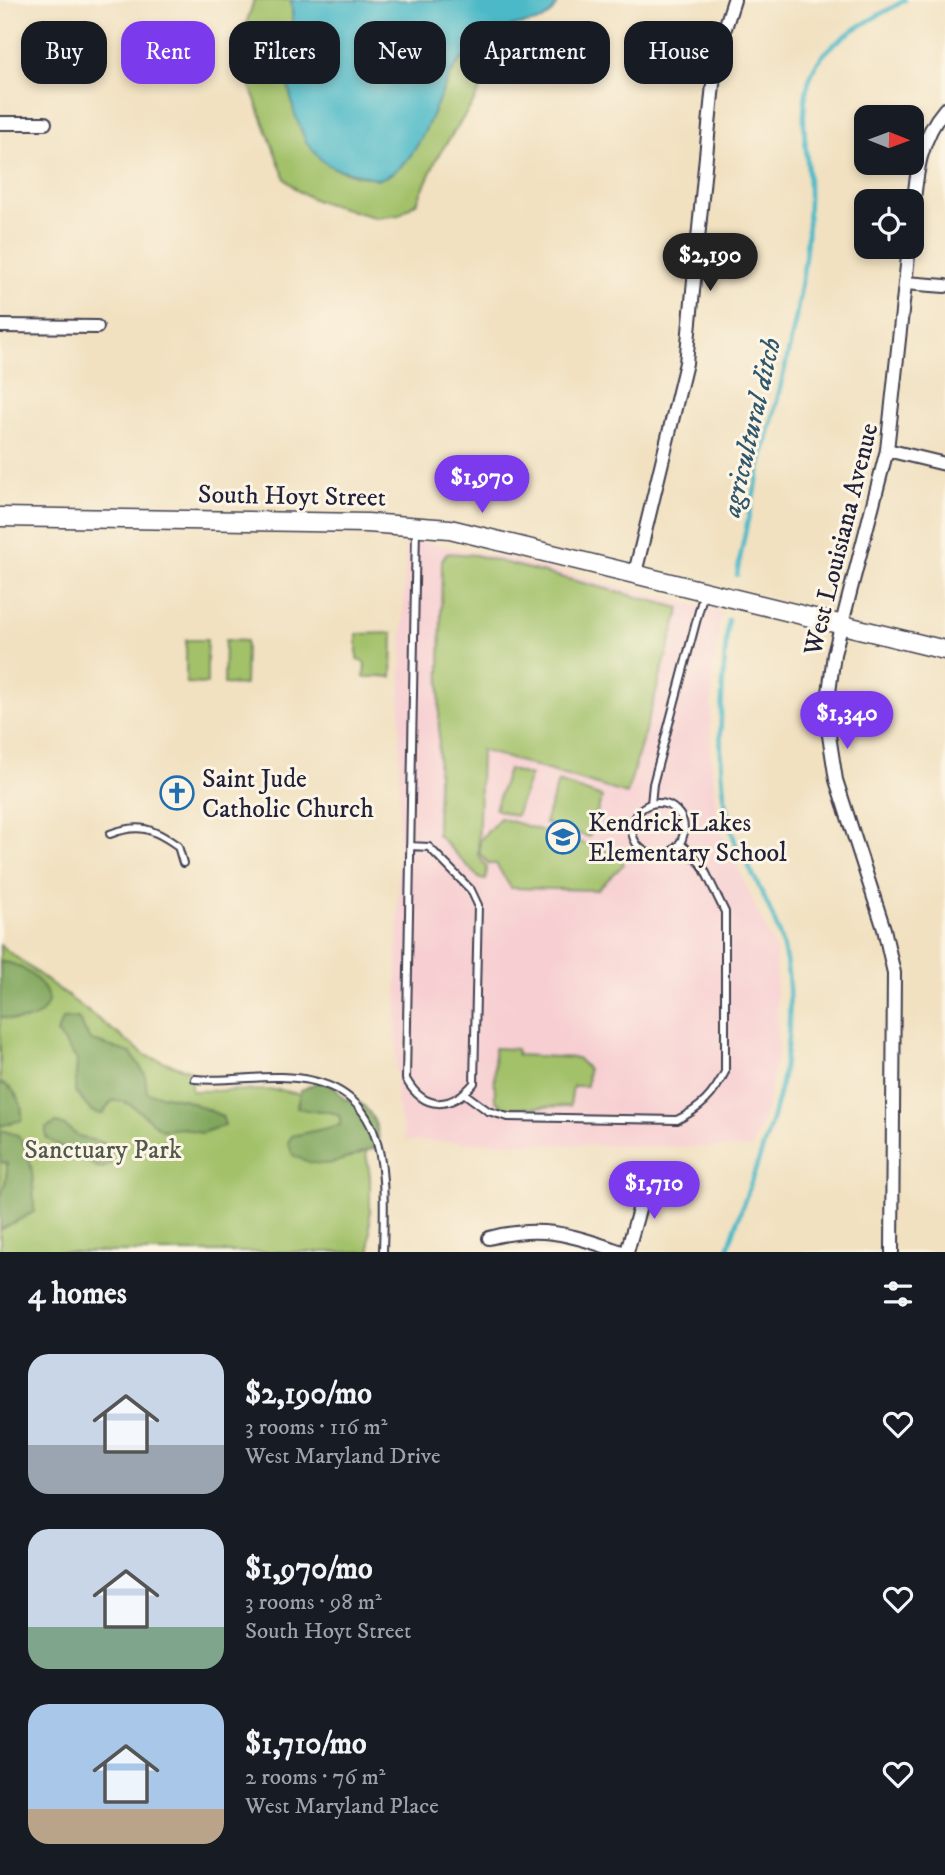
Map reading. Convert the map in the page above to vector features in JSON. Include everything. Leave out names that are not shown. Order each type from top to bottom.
[{"type":"street","points":[[635,573],[682,387],[715,65],[734,0]]},
{"type":"street","points":[[916,189],[920,157],[929,133],[945,109]]},
{"type":"street","points":[[0,123],[45,123]]},
{"type":"street","name":"West Louisiana Avenue","points":[[892,1252],[894,973],[884,929],[836,780],[829,744],[828,691],[841,625],[887,450],[908,259]]},
{"type":"street","points":[[905,283],[945,286]]},
{"type":"street","points":[[0,326],[97,327]]},
{"type":"street","points":[[887,450],[945,464]]},
{"type":"street","name":"South Hoyt Street","points":[[0,517],[416,525],[483,535],[945,650]]},
{"type":"street","points":[[627,1252],[640,1206],[642,1184]]},
{"type":"street","points":[[489,1238],[523,1230],[545,1230],[622,1252]]},
{"type":"lane","points":[[410,846],[429,847],[471,890],[478,905],[474,1083],[465,1094],[452,1100],[426,1102],[414,1093],[406,1079],[410,846],[416,525]]},
{"type":"lane","points":[[651,804],[653,784],[705,590]]},
{"type":"lane","points":[[651,804],[667,804],[681,815],[685,832],[680,843],[670,853],[661,856],[652,855],[638,846],[633,838],[633,821],[637,813],[651,804]]},
{"type":"lane","points":[[110,834],[133,826],[141,828],[178,846],[183,863]]},
{"type":"lane","points":[[465,1094],[488,1111],[508,1117],[677,1120],[699,1109],[714,1093],[725,1072],[726,912],[702,865],[680,843]]},
{"type":"lane","points":[[195,1079],[296,1078],[328,1086],[355,1101],[371,1121],[381,1152],[384,1191],[383,1252]]},
{"type":"shaded area","name":"Kendrick Lakes Elementary School","points":[[406,540],[493,555],[722,612],[713,669],[710,747],[718,825],[776,951],[778,1050],[766,1111],[752,1148],[406,1141],[397,1103],[396,1084],[400,704]]},
{"type":"green space","points":[[254,0],[291,0],[292,21],[247,21]]},
{"type":"green space","points":[[460,61],[460,84],[483,84],[438,156],[417,202],[399,215],[377,218],[315,200],[298,191],[285,179],[250,86],[288,84],[303,127],[322,161],[355,175],[380,177],[398,168],[412,152],[446,82]]},
{"type":"green space","points":[[447,553],[475,555],[680,608],[627,794],[481,750],[478,855],[487,868],[486,880],[480,879],[437,834],[442,560]]},
{"type":"green space","points":[[393,633],[392,677],[364,677],[365,663],[357,659],[357,634]]},
{"type":"green space","points":[[186,640],[207,640],[207,684],[186,683]]},
{"type":"green space","points":[[225,640],[246,641],[245,685],[224,684]]},
{"type":"green space","points":[[508,769],[530,776],[516,816],[495,809]]},
{"type":"green space","points":[[558,782],[602,797],[589,837],[545,823]]},
{"type":"green space","points":[[500,818],[619,854],[624,864],[597,890],[511,888],[496,864],[489,864],[480,854],[480,840]]},
{"type":"green space","name":"Sanctuary Park","points":[[0,945],[147,1056],[191,1071],[191,1091],[280,1090],[324,1099],[363,1135],[370,1176],[370,1252],[0,1252]]},
{"type":"green space","points":[[0,962],[24,969],[38,981],[47,995],[48,1002],[40,1014],[28,1020],[0,1017]]},
{"type":"green space","points":[[78,1018],[90,1040],[131,1053],[145,1074],[147,1093],[183,1099],[222,1116],[225,1125],[201,1133],[182,1128],[163,1130],[133,1106],[120,1101],[112,1101],[102,1114],[91,1111],[75,1092],[77,1060],[57,1033],[62,1019]]},
{"type":"green space","points":[[494,1048],[516,1049],[518,1055],[577,1058],[588,1069],[587,1086],[573,1086],[570,1106],[504,1108],[495,1100]]},
{"type":"green space","points":[[319,1081],[334,1086],[343,1098],[365,1107],[377,1129],[378,1147],[326,1164],[305,1161],[293,1155],[288,1142],[292,1136],[340,1125],[340,1117],[335,1114],[297,1107],[300,1091]]},
{"type":"green space","points":[[0,1083],[10,1088],[17,1097],[22,1120],[0,1126]]},
{"type":"green space","points":[[56,1123],[64,1125],[81,1137],[110,1147],[111,1163],[103,1168],[97,1167],[51,1141],[46,1137],[46,1128]]},
{"type":"green space","points":[[0,1130],[18,1135],[28,1153],[34,1212],[0,1230],[0,1199],[7,1163],[0,1162]]},
{"type":"water","points":[[291,0],[559,0],[551,13],[539,21],[460,21],[460,60],[426,128],[407,160],[394,172],[378,179],[334,168],[322,161],[306,142],[294,112],[288,84],[340,84],[340,21],[293,21]]},
{"type":"waterway","name":"agricultural ditch","points":[[737,575],[790,343],[806,249],[809,185],[804,119],[807,86],[813,70],[830,48],[854,30],[905,0]]},
{"type":"waterway","name":"agricultural ditch","points":[[727,1252],[773,1116],[787,1049],[790,1013],[783,946],[768,904],[736,845],[723,788],[721,732],[728,620]]},
{"type":"place","name":"Saint Jude Catholic Church","points":[[177,793]]},
{"type":"place","name":"Kendrick Lakes Elementary School","points":[[563,837]]}]
